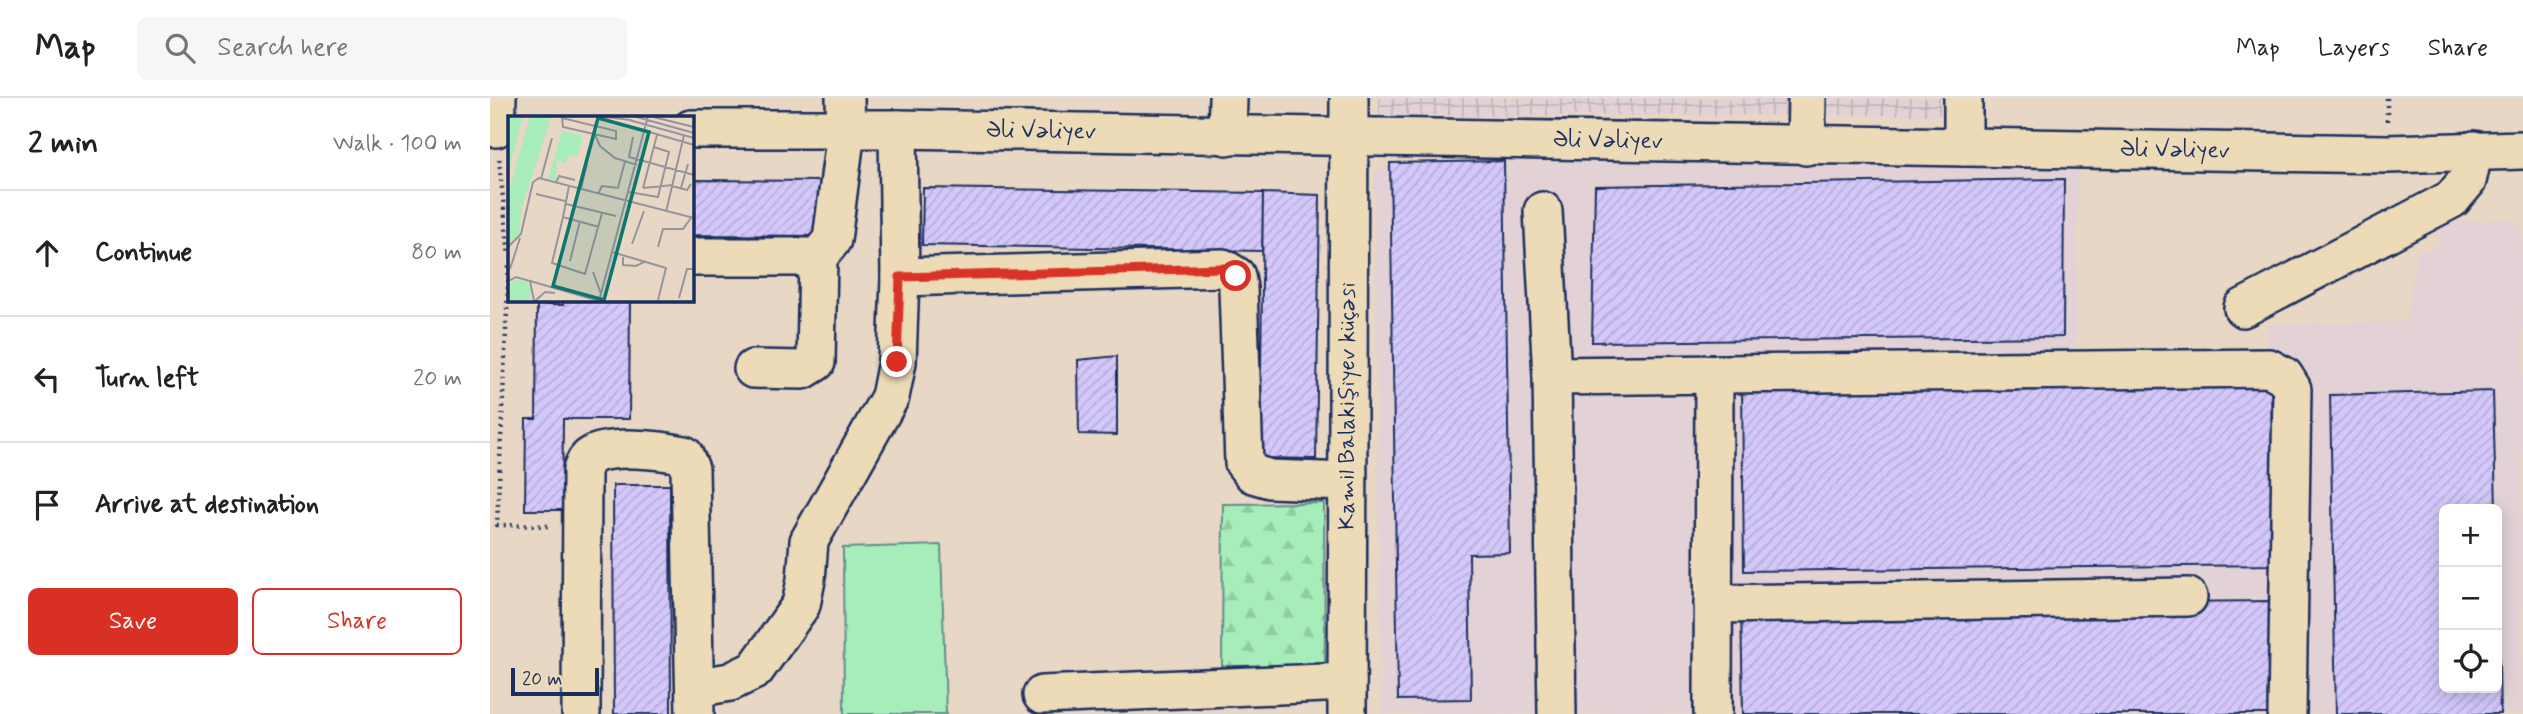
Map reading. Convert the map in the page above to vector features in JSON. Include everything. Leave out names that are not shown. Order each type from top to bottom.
[{"type":"street","points":[[1227,135],[1228,98]]},
{"type":"street","name":"Kamil Balakişiyev küçəsi","points":[[1347,698],[1349,98]]},
{"type":"street","points":[[1806,146],[1807,98]]},
{"type":"street","points":[[1963,98],[1963,147]]},
{"type":"street","points":[[753,369],[803,370],[816,362],[818,257],[832,240],[846,114]]},
{"type":"street","name":"Əli Vəliyev","points":[[693,129],[846,114],[898,129],[1806,146],[2387,153],[2523,150]]},
{"type":"street","points":[[581,714],[582,470],[588,458],[604,450],[669,451],[684,455],[691,470],[695,701],[755,670],[801,605],[809,541],[890,397],[897,362],[900,277],[898,129]]},
{"type":"street","points":[[2243,308],[2452,198],[2467,181],[2474,150]]},
{"type":"street","points":[[1543,211],[1552,376],[1557,714]]},
{"type":"street","points":[[693,257],[818,257]]},
{"type":"street","points":[[900,277],[1223,268],[1236,276],[1238,288],[1244,463],[1253,474],[1270,479],[1346,482]]},
{"type":"street","points":[[1552,376],[2269,369],[2284,376],[2292,389],[2287,714]]},
{"type":"street","points":[[1713,714],[1714,374]]},
{"type":"street","points":[[1713,604],[2188,597]]},
{"type":"street","points":[[1042,695],[1347,698]]},
{"type":"path","points":[[498,120],[508,244]]},
{"type":"path","points":[[508,286],[496,525],[580,526]]},
{"type":"shaded area","points":[[1379,98],[1941,98],[1941,115],[1379,116]]},
{"type":"shaded area","points":[[1504,161],[1962,168],[2079,165],[2076,353],[2266,351],[2267,324],[2405,322],[2418,250],[2439,248],[2439,223],[2514,219],[2523,230],[2523,714],[1381,714],[1374,174],[1390,163]]},
{"type":"green space","points":[[1324,503],[1325,665],[1222,666],[1223,504]]},
{"type":"green space","points":[[941,545],[946,714],[844,714],[843,548]]},
{"type":"building","points":[[1504,161],[1510,553],[1469,554],[1471,699],[1398,700],[1390,163]]},
{"type":"building","points":[[2064,179],[2063,337],[1592,342],[1595,186]]},
{"type":"building","points":[[693,180],[823,181],[822,236],[693,235]]},
{"type":"building","points":[[923,188],[1263,193],[1262,251],[922,245]]},
{"type":"building","points":[[1263,193],[1320,195],[1316,459],[1260,458]]},
{"type":"building","points":[[563,301],[630,301],[629,419],[563,419],[562,510],[525,510],[526,419],[536,419],[537,305],[563,305]]},
{"type":"building","points":[[1117,356],[1117,435],[1079,434],[1078,360]]},
{"type":"building","points":[[2271,380],[2274,565],[1744,571],[1742,387]]},
{"type":"building","points":[[2493,391],[2496,504],[2439,504],[2439,693],[2500,693],[2500,714],[2336,714],[2330,395]]},
{"type":"building","points":[[613,485],[670,485],[671,714],[614,714]]},
{"type":"building","points":[[2270,601],[2271,714],[1743,714],[1741,606]]},
{"type":"route","points":[[897,362],[900,277],[1223,268],[1236,276]]}]
